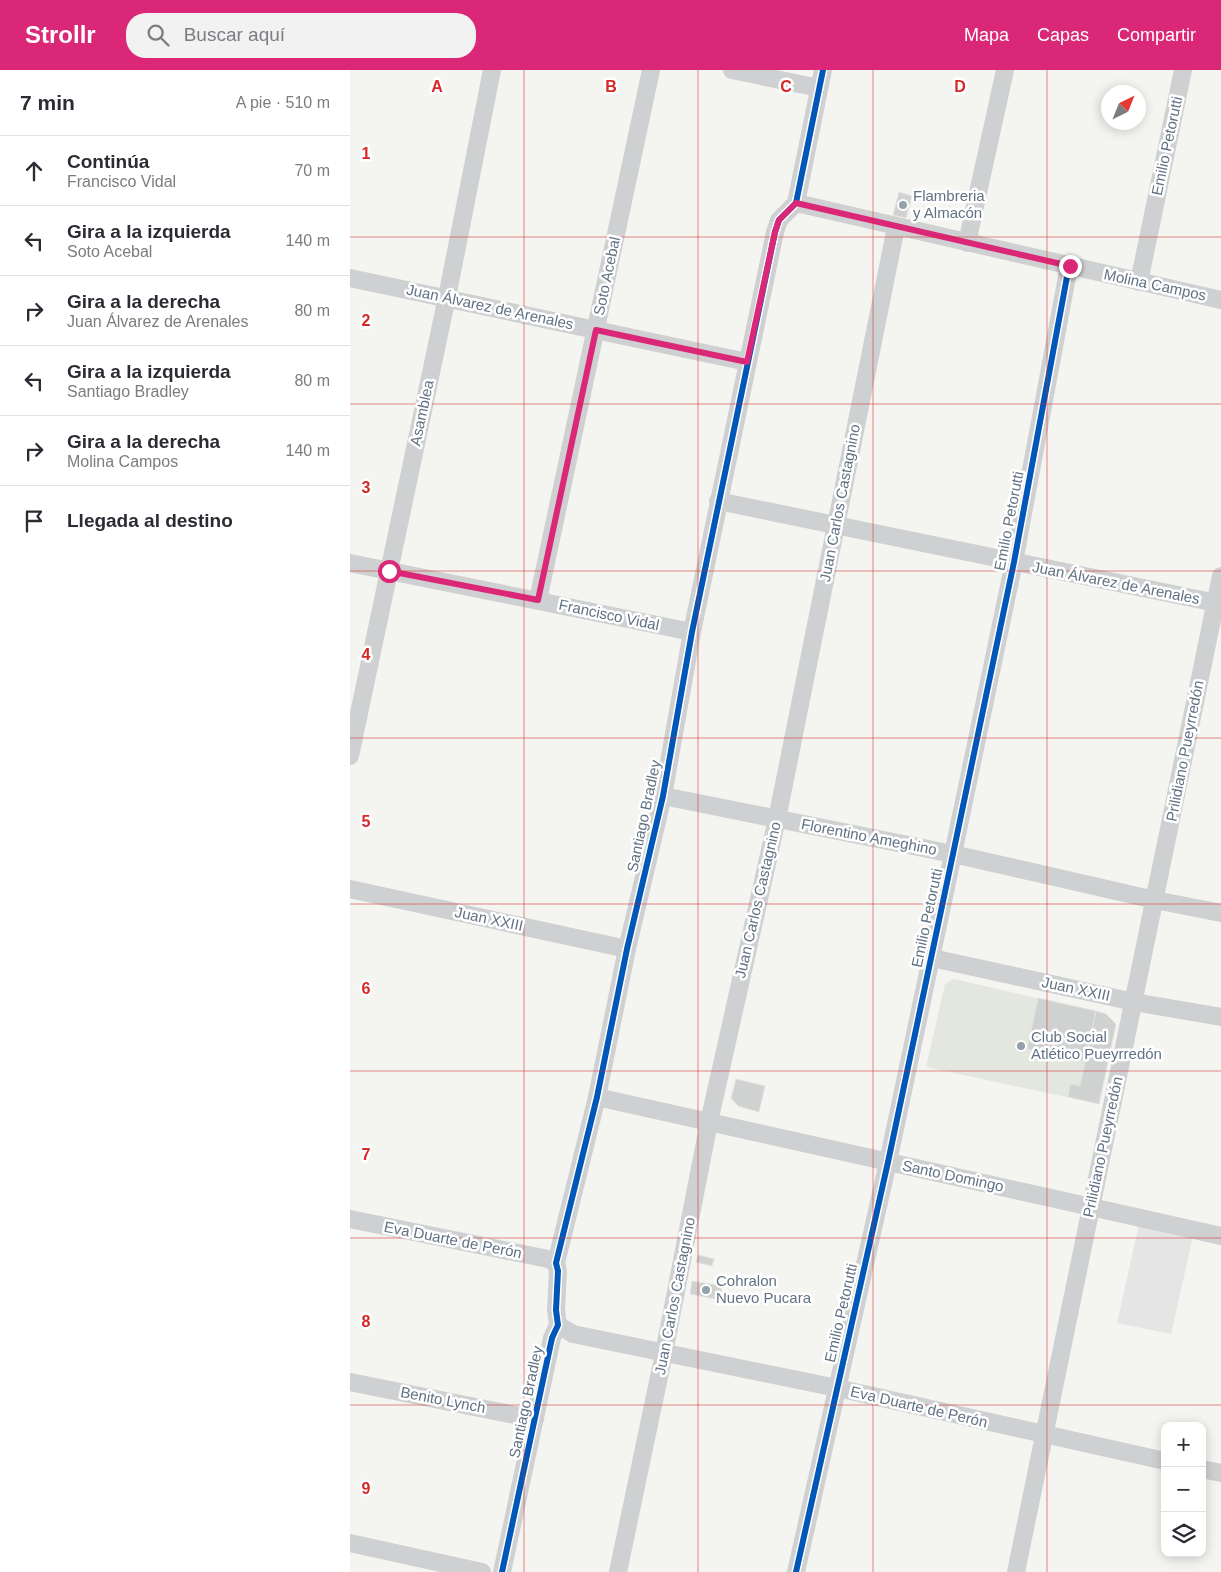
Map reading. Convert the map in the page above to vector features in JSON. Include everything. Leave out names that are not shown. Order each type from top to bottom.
[{"type":"street","name":"Asamblea","points":[[350,756],[492,70]]},
{"type":"street","name":"Soto Acebal","points":[[538,600],[651,70]]},
{"type":"street","points":[[732,70],[819,88]]},
{"type":"street","points":[[796,203],[823,70]]},
{"type":"street","points":[[967,243],[1005,70]]},
{"type":"street","name":"Emilio Petorutti","points":[[1139,282],[1183,70]]},
{"type":"street","name":"Molina Campos","points":[[796,203],[1221,300]]},
{"type":"street","name":"Santiago Bradley","points":[[502,1572],[552,1338],[558,1325],[556,1310],[558,1271],[556,1263],[597,1097],[627,950],[662,796],[692,632],[747,362],[775,232],[779,220],[796,203]]},
{"type":"street","name":"Juan Carlos Castagnino","points":[[618,1572],[664,1353],[708,1122],[776,819],[896,226]]},
{"type":"street","name":"Emilio Petorutti","points":[[796,1572],[932,958],[1014,562],[1070,266]]},
{"type":"street","name":"Juan Álvarez de Arenales","points":[[350,278],[747,362]]},
{"type":"street","name":"Juan Álvarez de Arenales","points":[[718,501],[1218,603]]},
{"type":"street","name":"Francisco Vidal","points":[[350,563],[692,632]]},
{"type":"street","name":"Prilidiano Pueyrredón","points":[[1016,1572],[1218,603],[1221,576]]},
{"type":"street","name":"Florentino Ameghino","points":[[662,796],[953,854],[1155,900],[1221,912]]},
{"type":"street","name":"Juan XXIII","points":[[350,889],[627,950]]},
{"type":"street","name":"Juan XXIII","points":[[932,958],[1134,1002],[1221,1017]]},
{"type":"street","name":"Santo Domingo","points":[[597,1097],[1221,1236]]},
{"type":"street","name":"Eva Duarte de Perón","points":[[350,1219],[548,1259],[556,1263]]},
{"type":"street","name":"Eva Duarte de Perón","points":[[558,1325],[573,1334],[837,1388],[1161,1460]]},
{"type":"street","name":"Benito Lynch","points":[[350,1382],[535,1419]]},
{"type":"street","points":[[1206,1470],[1221,1473]]},
{"type":"street","points":[[350,1543],[482,1572]]},
{"type":"shaded area","name":"Club Social Atlético Pueyrredón","points":[[954,979],[1106,1014],[1116,1024],[1099,1104],[926,1067],[945,984]]},
{"type":"shaded area","points":[[1139,1224],[1193,1236],[1171,1334],[1117,1323]]},
{"type":"building","name":"Flambreria y Almacón","points":[[899,192],[912,196],[906,218],[893,215]]},
{"type":"building","points":[[1038,998],[1096,1011],[1085,1061],[1027,1049]]},
{"type":"building","points":[[1096,1011],[1106,1014],[1116,1024],[1099,1104],[1068,1097],[1070,1084],[1080,1086]]},
{"type":"building","points":[[736,1079],[765,1086],[759,1112],[738,1106],[731,1098]]},
{"type":"building","points":[[698,1255],[714,1259],[712,1266],[696,1262]]},
{"type":"building","name":"Cohralon Nuevo Pucara","points":[[692,1281],[722,1286],[720,1300],[690,1294]]},
{"type":"cycle path","points":[[502,1572],[552,1338],[558,1325],[556,1310],[558,1271],[556,1263],[597,1097],[627,949],[663,796],[692,632],[775,232],[779,220],[796,203],[823,70]]},
{"type":"cycle path","points":[[796,1572],[888,1162],[953,854],[1014,562],[1069,266]]},
{"type":"place","name":"Flambreria y Almacón","points":[[903,205]]},
{"type":"place","name":"Club Social Atlético Pueyrredón","points":[[1021,1046]]},
{"type":"place","name":"Cohralon Nuevo Pucara","points":[[706,1290]]},
{"type":"route","points":[[389,571],[538,600],[596,330],[747,362],[775,232],[779,220],[796,203],[1070,266]]}]
